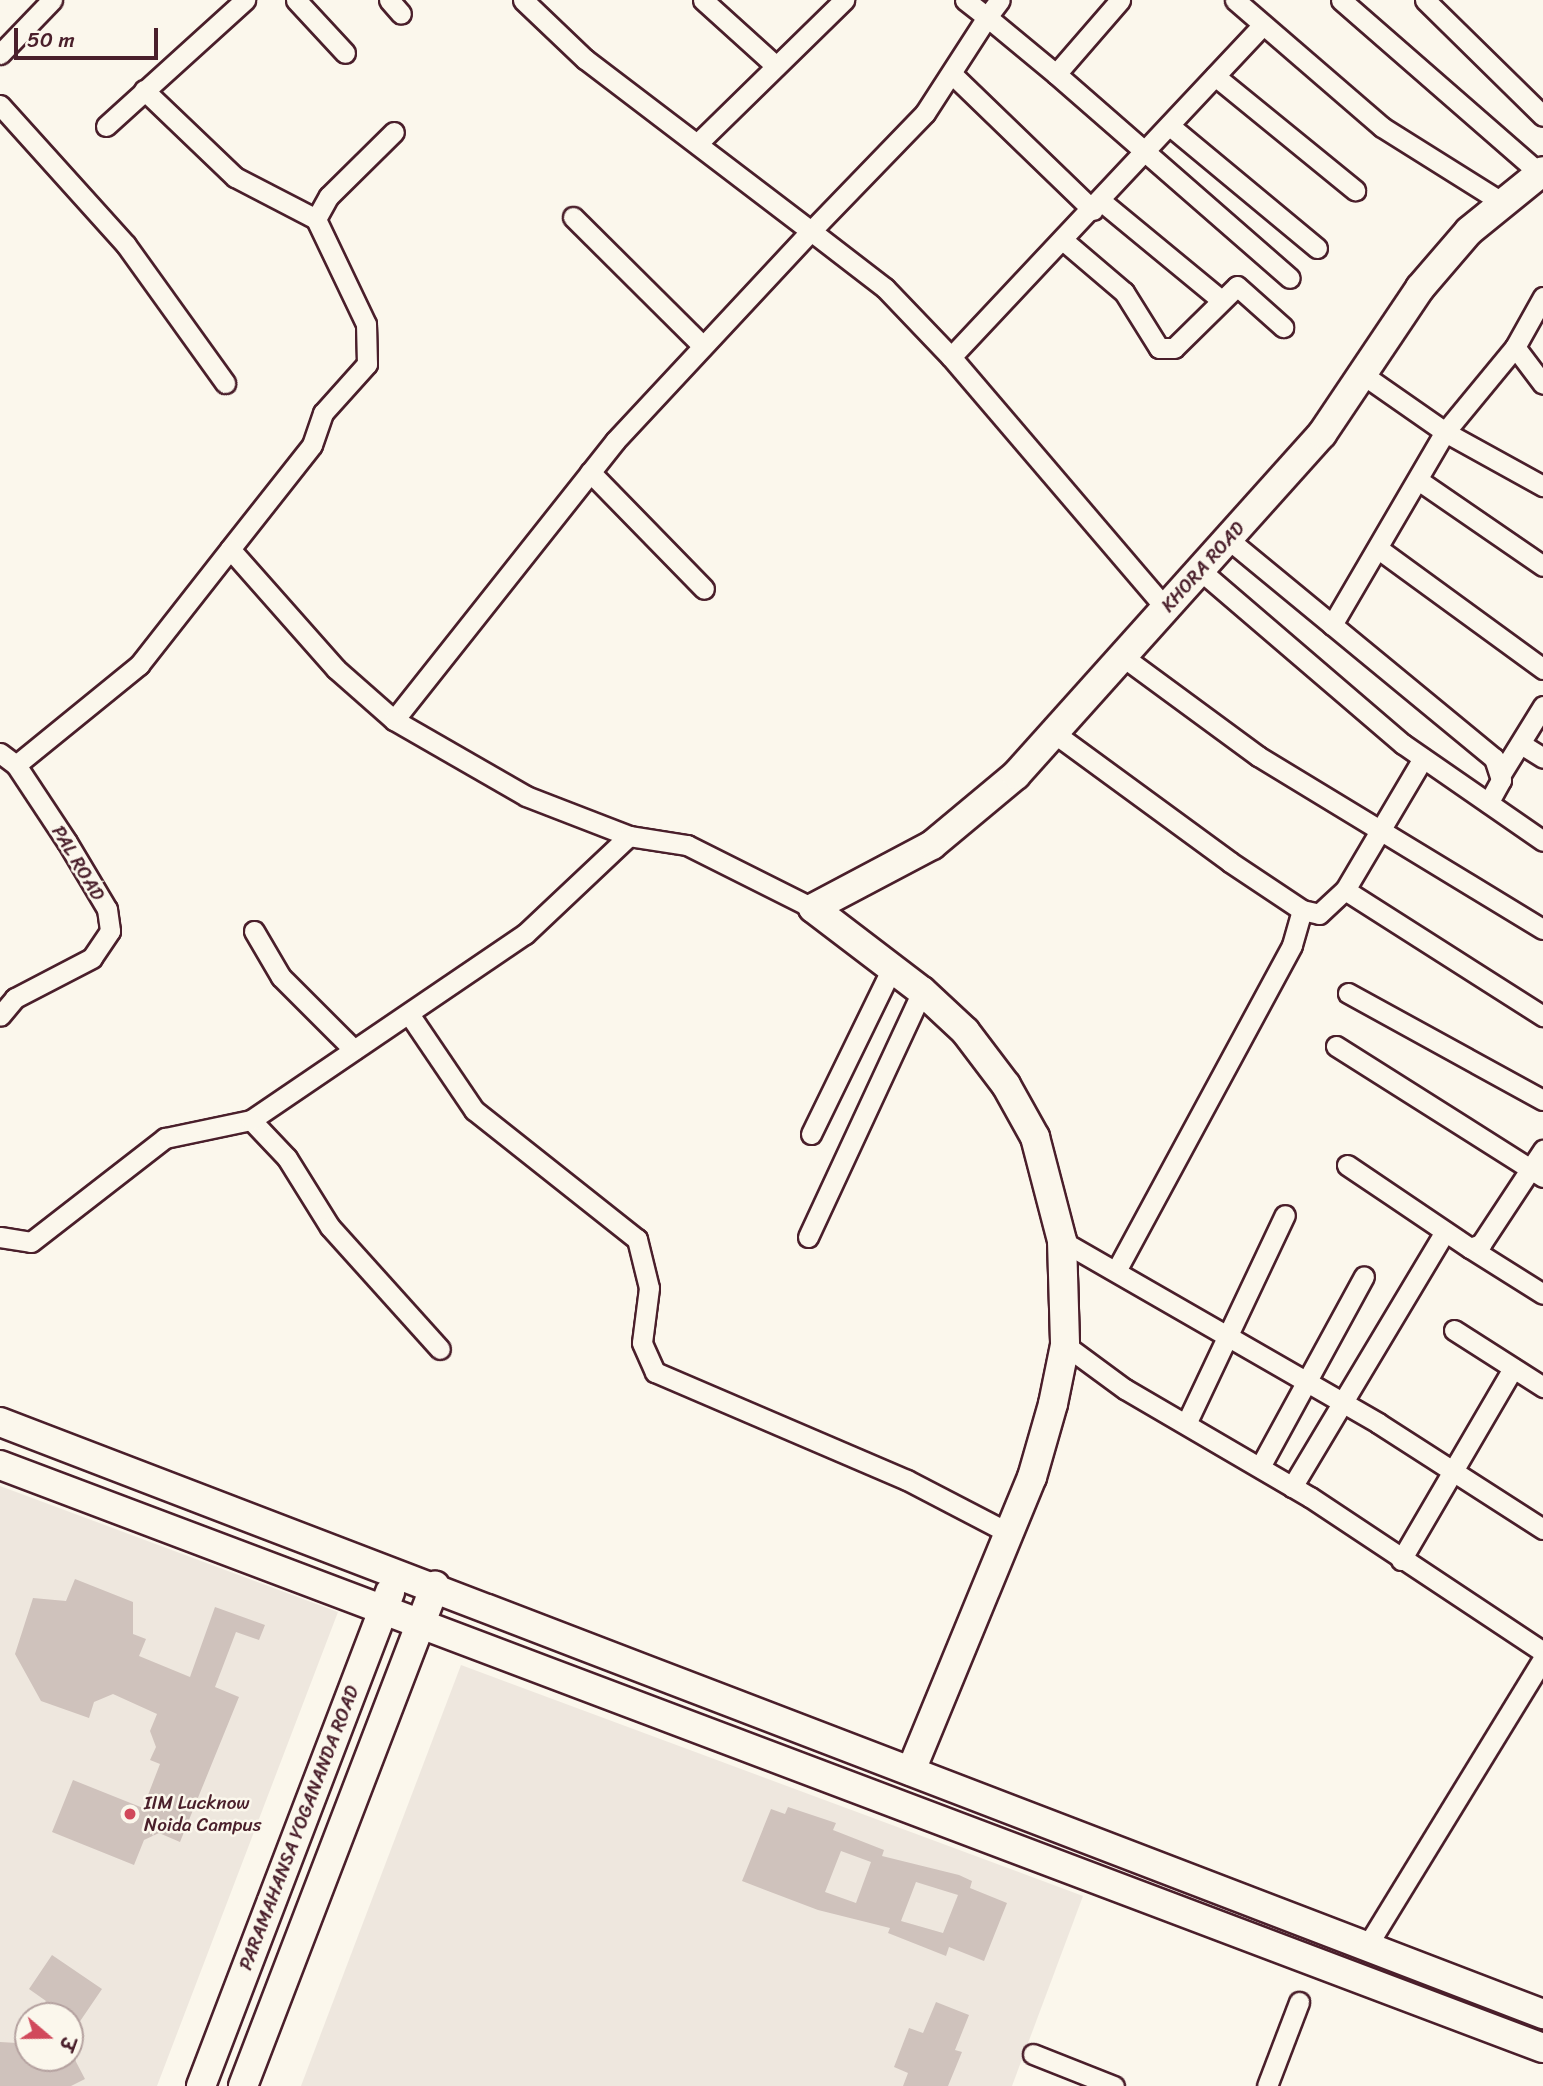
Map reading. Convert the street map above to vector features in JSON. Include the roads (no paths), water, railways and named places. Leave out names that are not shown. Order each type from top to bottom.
[{"type":"street","points":[[0,54],[52,0]]},
{"type":"street","points":[[106,126],[245,0]]},
{"type":"street","points":[[296,0],[345,53]]},
{"type":"street","points":[[703,0],[776,66]]},
{"type":"street","points":[[700,141],[844,0]]},
{"type":"street","points":[[965,0],[1056,74],[1290,278]]},
{"type":"street","points":[[394,720],[590,472],[954,76],[987,17],[1000,0]]},
{"type":"street","points":[[1056,74],[1120,0]]},
{"type":"street","points":[[1235,0],[1382,127],[1503,202]]},
{"type":"street","points":[[1341,0],[1542,174]]},
{"type":"street","points":[[1425,0],[1543,116]]},
{"type":"street","points":[[529,2],[585,59],[700,141],[886,288],[951,357],[1166,609]]},
{"type":"street","points":[[951,357],[1064,241],[1262,26]]},
{"type":"street","points":[[954,76],[1097,205],[1220,299]]},
{"type":"street","points":[[1215,76],[1355,190]]},
{"type":"street","points":[[8,759],[139,666],[312,445],[323,412],[367,364],[366,324],[316,219],[235,177],[144,90]]},
{"type":"street","points":[[0,105],[126,245],[225,383]]},
{"type":"street","points":[[1170,126],[1317,248]]},
{"type":"street","points":[[316,219],[329,196],[394,132]]},
{"type":"street","name":"KHORA ROAD","points":[[813,908],[940,839],[978,811],[1054,733],[1322,434],[1420,288],[1503,202],[1542,174]]},
{"type":"street","points":[[573,217],[703,346]]},
{"type":"street","points":[[1064,241],[1124,292],[1159,348],[1174,348],[1229,288],[1245,290],[1283,327]]},
{"type":"street","points":[[1332,625],[1421,482],[1446,432],[1515,347],[1543,297]]},
{"type":"street","points":[[1515,347],[1543,384]]},
{"type":"street","points":[[1362,374],[1446,432],[1543,485]]},
{"type":"street","points":[[590,472],[704,589]]},
{"type":"street","points":[[1421,482],[1543,566]]},
{"type":"street","points":[[1228,539],[1494,758],[1501,774]]},
{"type":"street","points":[[230,548],[336,669],[394,720],[526,796],[629,836],[687,845],[813,908],[893,966],[965,1031],[1012,1096],[1035,1137],[1062,1241],[1065,1345],[1035,1465],[911,1770]]},
{"type":"street","points":[[1380,550],[1543,669]]},
{"type":"street","points":[[1201,571],[1423,758],[1543,841]]},
{"type":"street","points":[[1122,656],[1258,756],[1543,929]]},
{"type":"street","points":[[1488,803],[1501,774],[1543,706]]},
{"type":"street","points":[[1054,733],[1302,910],[1319,914],[1334,908],[1423,758]]},
{"type":"street","points":[[1521,744],[1543,758]]},
{"type":"street","name":"PAL ROAD","points":[[0,1017],[15,998],[92,958],[110,931],[107,909],[8,759]]},
{"type":"street","points":[[0,1237],[15,1243],[38,1238],[165,1138],[251,1121],[525,934],[629,836]]},
{"type":"street","points":[[1345,890],[1543,1016]]},
{"type":"street","points":[[1116,1271],[1292,945],[1302,910]]},
{"type":"street","points":[[254,931],[281,977],[354,1050]]},
{"type":"street","points":[[811,1134],[893,966]]},
{"type":"street","points":[[808,1237],[922,991]]},
{"type":"street","points":[[1348,993],[1543,1100]]},
{"type":"street","points":[[409,1014],[474,1110],[637,1239],[649,1288],[642,1343],[655,1372],[907,1480],[1009,1533]]},
{"type":"street","points":[[1336,1046],[1536,1173]]},
{"type":"street","points":[[251,1121],[287,1158],[330,1227],[440,1349]]},
{"type":"street","points":[[1470,1248],[1481,1244],[1536,1173],[1543,1150]]},
{"type":"street","points":[[1347,1165],[1444,1233],[1543,1294]]},
{"type":"street","points":[[1186,1424],[1226,1333],[1285,1215]]},
{"type":"street","points":[[1292,1487],[1444,1233]]},
{"type":"street","points":[[1062,1241],[1344,1402],[1543,1529]]},
{"type":"street","points":[[1260,1467],[1311,1383],[1364,1276]]},
{"type":"street","points":[[1454,1330],[1543,1387]]},
{"type":"street","points":[[1065,1345],[1186,1424],[1292,1487],[1543,1652]]},
{"type":"street","points":[[1401,1560],[1513,1368]]},
{"type":"street","points":[[0,1422],[398,1571],[1543,2014]]},
{"type":"street","points":[[0,1465],[1543,2048]]},
{"type":"street","name":"PARAMAHANSA YOGANANDA ROAD","points":[[201,2086],[398,1571]]},
{"type":"street","name":"PARAMAHANSA YOGANANDA ROAD","points":[[243,2086],[435,1586]]},
{"type":"street","points":[[1367,1946],[1543,1660]]},
{"type":"street","points":[[1267,2086],[1299,2002]]},
{"type":"street","points":[[1033,2054],[1114,2086]]},
{"type":"place","name":"IIM Lucknow Noida Campus","points":[[130,1814]]}]
